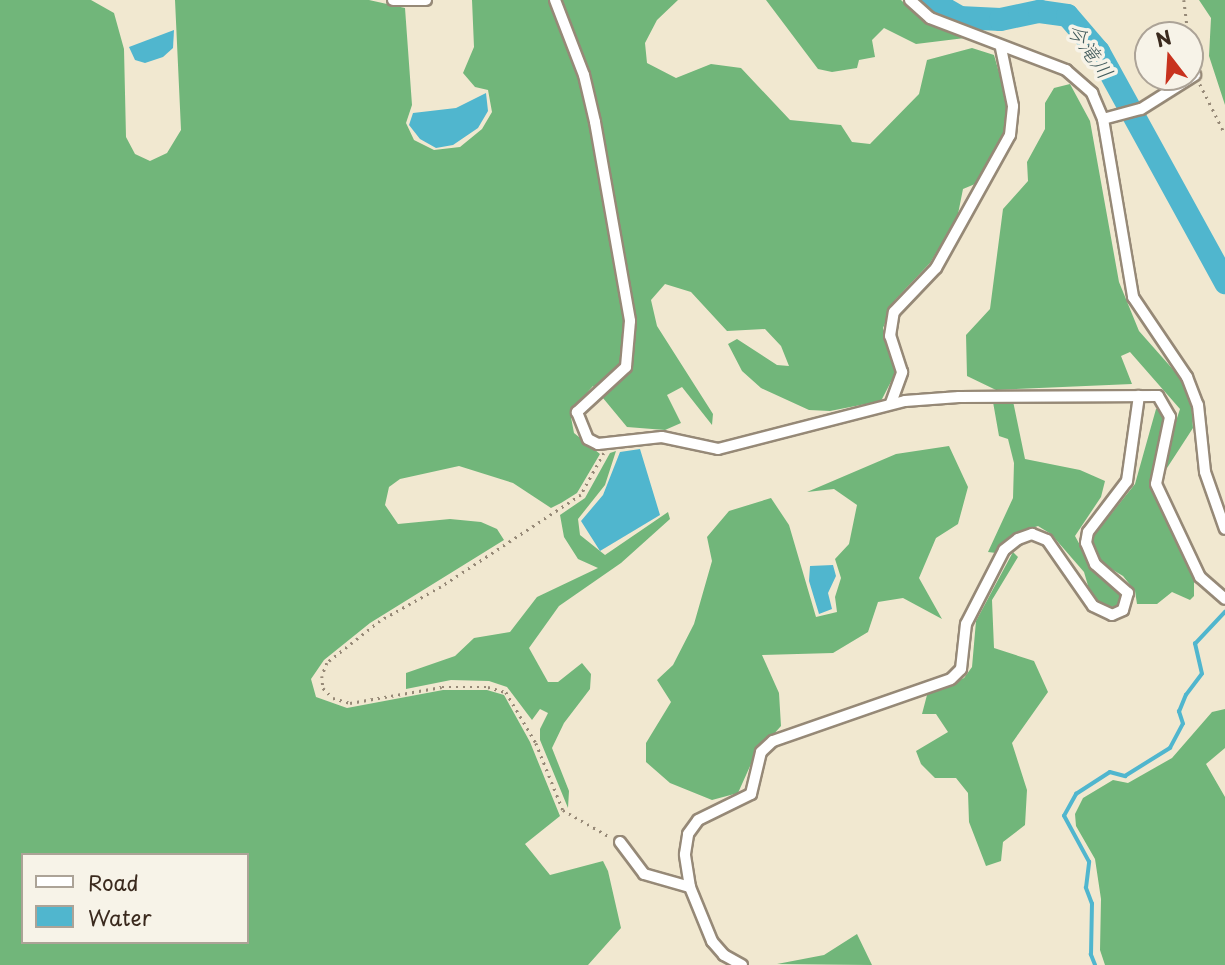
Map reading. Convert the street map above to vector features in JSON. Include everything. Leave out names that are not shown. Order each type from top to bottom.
[{"type":"street","points":[[393,0],[426,0]]},
{"type":"street","points":[[555,0],[584,75],[595,122],[629,321],[626,368],[577,412],[588,439],[608,443],[662,437],[718,449],[891,403],[959,397],[1158,396],[1167,406],[1170,417],[1156,484],[1200,577],[1225,599]]},
{"type":"street","points":[[910,0],[930,18],[1001,48],[1066,70],[1092,93],[1109,117],[1133,297],[1187,377],[1198,405],[1205,472],[1225,529]]},
{"type":"street","points":[[891,403],[902,372],[890,336],[894,312],[936,268],[1010,135],[1013,106],[1001,48]]},
{"type":"street","points":[[1109,117],[1141,109],[1170,91]]},
{"type":"street","points":[[741,965],[724,955],[712,941],[690,887],[685,854],[688,834],[698,820],[751,794],[761,752],[773,741],[951,680],[961,669],[966,624],[1004,550],[1018,539],[1032,534],[1047,540],[1093,606],[1112,615],[1123,610],[1128,593],[1095,564],[1086,543],[1088,532],[1127,481],[1139,396]]},
{"type":"street","points":[[620,842],[644,874],[690,887]]},
{"type":"path","points":[[1184,0],[1186,21]]},
{"type":"path","points":[[1203,91],[1225,134]]},
{"type":"path","points":[[608,443],[582,495],[441,587],[380,621],[327,663],[322,676],[323,688],[333,698],[350,703],[442,687],[488,687],[506,692],[536,743],[563,810],[620,842]]},
{"type":"green space","points":[[0,0],[91,0],[114,13],[124,49],[126,137],[135,154],[150,161],[167,153],[181,130],[175,0],[369,0],[405,8],[412,105],[406,123],[414,140],[434,150],[460,147],[482,129],[492,112],[488,90],[475,87],[463,73],[474,47],[472,0],[678,0],[657,20],[645,43],[647,63],[676,78],[711,64],[741,68],[790,120],[841,125],[852,142],[870,144],[919,94],[927,60],[972,48],[994,55],[1008,104],[1006,134],[975,184],[963,189],[957,219],[930,263],[895,300],[883,328],[897,370],[881,401],[830,411],[809,410],[761,388],[742,371],[728,344],[737,339],[777,365],[789,366],[781,346],[765,329],[727,331],[691,292],[665,284],[651,300],[657,326],[713,414],[712,425],[682,387],[667,395],[681,423],[665,430],[627,427],[593,386],[570,412],[574,433],[600,454],[577,493],[551,508],[513,483],[459,466],[400,479],[389,487],[385,505],[398,524],[450,519],[481,522],[497,529],[504,540],[370,623],[324,660],[311,679],[316,697],[347,708],[443,690],[487,690],[504,695],[530,742],[560,816],[525,844],[550,875],[603,861],[608,871],[621,928],[588,965],[0,965]]},
{"type":"green space","points":[[766,0],[901,0],[922,20],[965,38],[916,44],[884,28],[872,40],[875,57],[859,60],[857,68],[832,72],[818,69]]},
{"type":"green space","points":[[1199,0],[1225,0],[1225,105],[1209,56],[1211,18]]},
{"type":"green space","points":[[1070,84],[1090,121],[1119,282],[1139,331],[1177,374],[1191,400],[1193,428],[1167,468],[1166,451],[1180,409],[1130,352],[1121,356],[1132,384],[996,390],[967,376],[966,335],[990,309],[1003,209],[1028,181],[1027,162],[1045,129],[1045,103],[1054,88]]},
{"type":"green space","points":[[1013,401],[1025,459],[1080,470],[1105,481],[1101,497],[1075,536],[1092,567],[1122,590],[1120,606],[1101,608],[1091,596],[1084,572],[1051,534],[1038,526],[1015,534],[996,553],[988,552],[1013,498],[1014,463],[1008,439],[999,436],[993,402]]},
{"type":"green space","points":[[1162,408],[1164,421],[1151,480],[1154,496],[1194,577],[1194,596],[1190,600],[1172,592],[1157,604],[1137,604],[1135,591],[1123,576],[1098,561],[1091,539],[1135,484],[1156,409]]},
{"type":"green space","points":[[949,446],[968,487],[958,524],[936,538],[919,578],[942,619],[903,598],[878,602],[868,632],[833,653],[762,655],[779,693],[781,726],[755,755],[738,793],[712,800],[670,783],[646,762],[646,743],[671,702],[657,680],[673,665],[694,624],[712,561],[707,537],[729,511],[771,498],[789,525],[816,617],[837,612],[835,597],[841,578],[835,559],[849,544],[857,505],[834,489],[807,492],[896,454]]},
{"type":"green space","points":[[616,451],[605,485],[578,519],[580,535],[605,555],[668,512],[670,519],[621,563],[559,606],[529,648],[548,682],[558,682],[582,663],[591,674],[590,689],[564,723],[552,748],[569,791],[568,808],[540,740],[540,729],[548,713],[540,709],[532,720],[507,687],[489,681],[451,680],[406,689],[406,673],[455,656],[474,638],[510,632],[537,597],[598,568],[578,559],[564,537],[560,515],[585,498],[610,453]]},
{"type":"green space","points":[[1013,552],[1018,557],[992,600],[994,648],[1034,661],[1048,692],[1012,743],[1027,790],[1025,825],[1003,842],[1001,861],[986,866],[969,822],[968,793],[956,778],[935,778],[921,764],[916,751],[948,732],[936,714],[922,714],[927,695],[964,678],[972,667],[976,621]]},
{"type":"green space","points":[[1225,709],[1225,748],[1206,764],[1225,797],[1225,965],[1105,965],[1100,950],[1101,899],[1095,859],[1076,826],[1075,814],[1083,798],[1113,780],[1128,783],[1172,758],[1212,712]]},
{"type":"green space","points":[[857,934],[872,965],[777,964],[824,955]]},
{"type":"water","points":[[174,30],[173,48],[163,57],[145,63],[135,60],[129,47]]},
{"type":"water","points":[[486,93],[488,111],[478,128],[453,145],[436,148],[420,139],[409,125],[413,113],[456,108]]},
{"type":"water","points":[[640,449],[660,515],[600,551],[581,521],[603,495],[620,452]]},
{"type":"water","points":[[833,565],[836,576],[828,593],[832,609],[819,614],[809,581],[810,566]]},
{"type":"waterway","name":"今滝川","points":[[930,0],[959,17],[1000,19],[1039,11],[1067,15],[1098,51],[1225,282]]},
{"type":"waterway","points":[[1095,965],[1091,955],[1092,904],[1086,888],[1089,862],[1064,816],[1076,794],[1110,772],[1125,776],[1170,748],[1183,724],[1179,712],[1186,695],[1202,674],[1195,644],[1225,612]]}]
